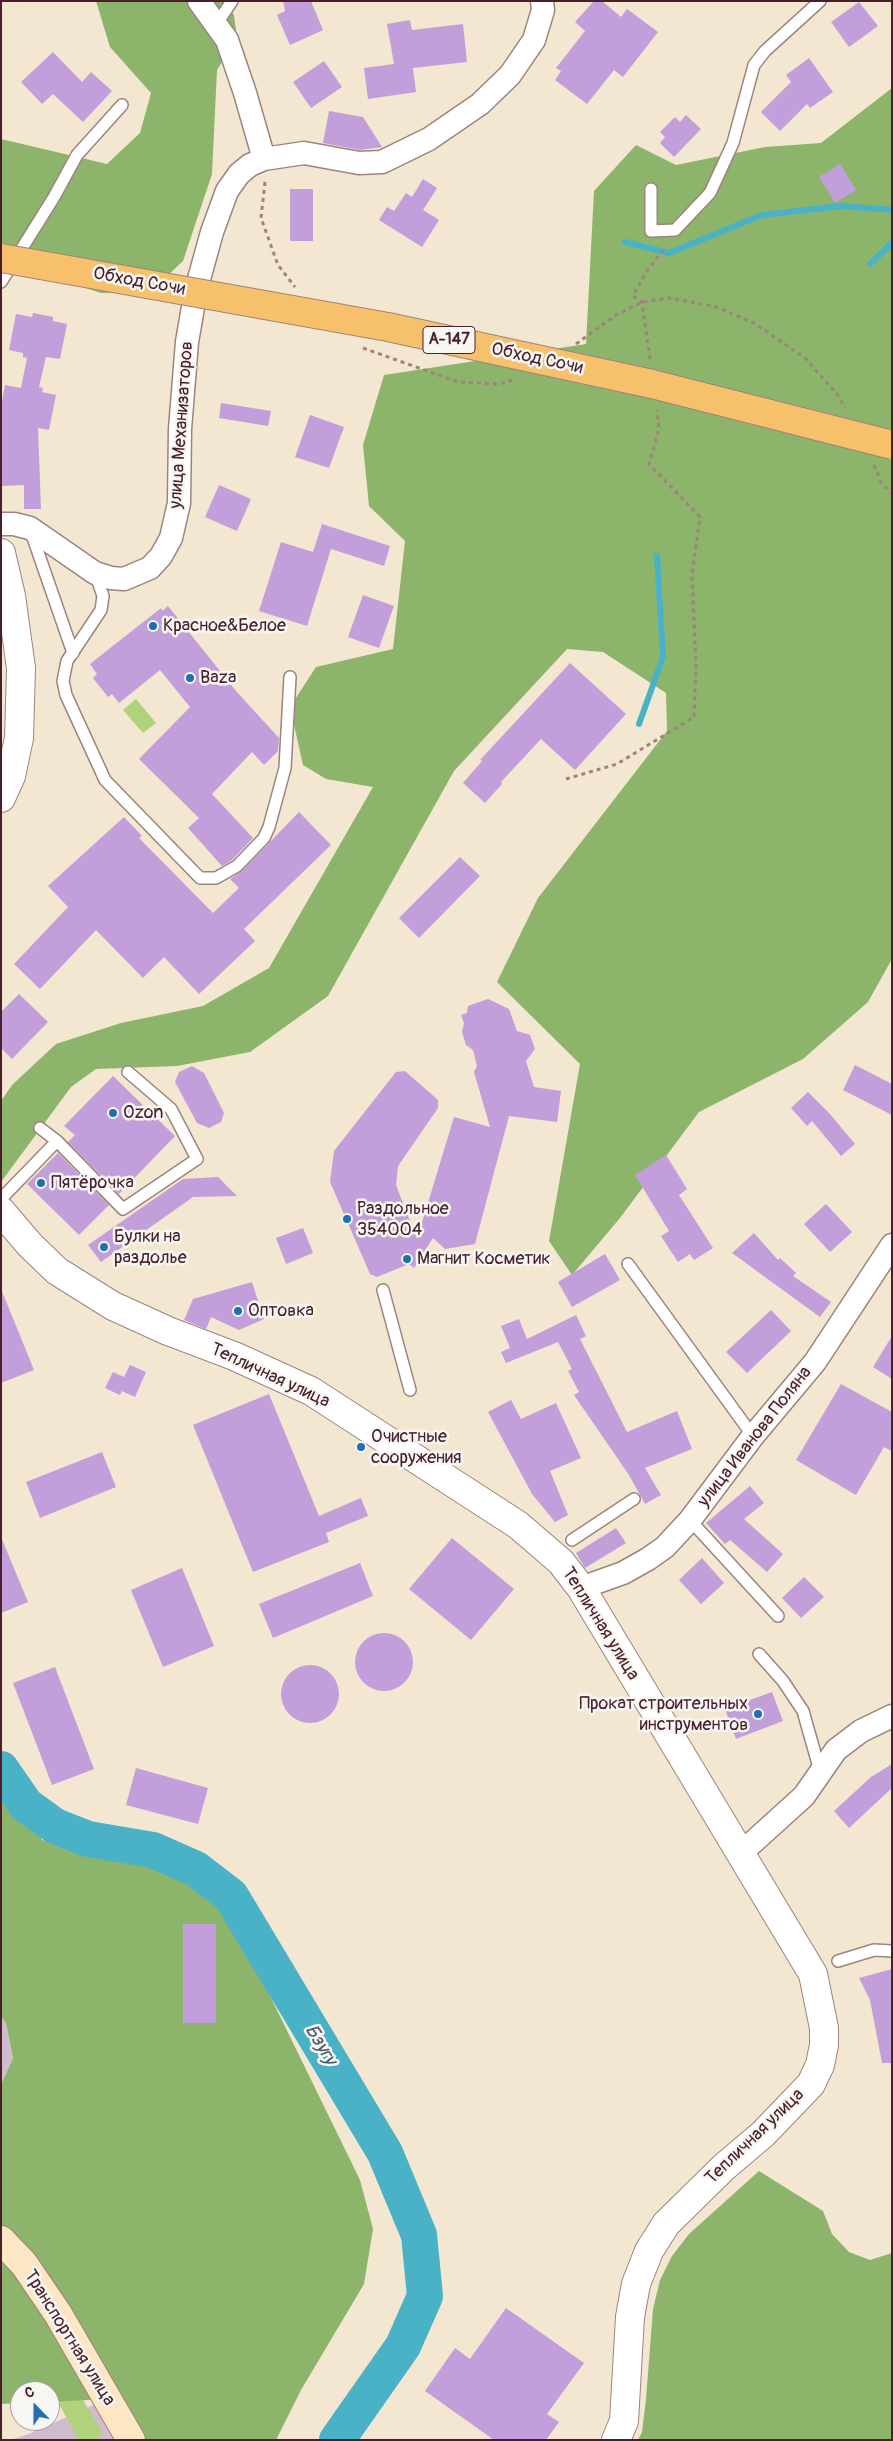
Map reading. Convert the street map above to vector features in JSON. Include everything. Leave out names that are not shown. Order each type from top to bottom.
[{"type":"highway","name":"Обход Сочи","points":[[1,258],[388,327],[652,384],[882,453]]},
{"type":"main road","name":"Транспортная улица","points":[[1,2240],[24,2264],[58,2314],[131,2440]]},
{"type":"street","points":[[199,1],[227,40],[264,159]]},
{"type":"street","name":"улица Механизаторов","points":[[1,524],[14,524],[30,528],[95,573],[111,578],[124,579],[138,575],[150,568],[161,556],[171,538],[179,504],[180,429],[187,342],[196,290],[212,232],[227,191],[239,174],[250,165],[264,159],[304,153],[359,163],[382,162],[422,142],[480,104],[510,74],[534,40],[543,10],[542,1]]},
{"type":"street","points":[[1,553],[11,596],[21,668],[19,738],[11,776],[1,798]]},
{"type":"street","name":"Тепличная улица","points":[[1,1211],[30,1245],[57,1271],[113,1306],[168,1331],[234,1356],[311,1391],[518,1525],[561,1562],[580,1588],[812,1974],[824,2028],[820,2065],[811,2084],[792,2106],[724,2167],[666,2224],[649,2251],[636,2284],[630,2317],[624,2421],[616,2440]]},
{"type":"street","name":"улица Иванова Поляна","points":[[580,1588],[623,1572],[648,1559],[664,1547],[690,1520],[753,1436],[816,1362],[892,1245]]},
{"type":"street","points":[[740,1854],[804,1796],[836,1750],[861,1731],[892,1716]]},
{"type":"lane","points":[[216,25],[232,1]]},
{"type":"lane","points":[[652,189],[651,231],[675,230],[710,194],[733,143],[754,65],[765,51],[820,1]]},
{"type":"lane","points":[[1,282],[54,197],[77,155],[122,105]]},
{"type":"lane","points":[[30,528],[72,653]]},
{"type":"lane","points":[[95,573],[103,596],[101,610],[72,653],[63,671],[66,695],[105,780],[195,875],[207,880],[216,878],[237,866],[264,838],[269,827],[285,768],[290,676]]},
{"type":"lane","points":[[40,1128],[56,1141],[122,1209],[198,1159],[171,1109],[128,1072]]},
{"type":"lane","points":[[1,1199],[56,1141]]},
{"type":"lane","points":[[628,1264],[753,1436]]},
{"type":"lane","points":[[383,1290],[410,1390]]},
{"type":"lane","points":[[572,1540],[634,1499]]},
{"type":"lane","points":[[690,1520],[778,1616]]},
{"type":"lane","points":[[759,1654],[784,1681],[803,1710],[820,1773]]},
{"type":"lane","points":[[838,1961],[874,1950],[892,1951]]},
{"type":"path","points":[[264,159],[266,172],[261,218],[278,265],[295,288]]},
{"type":"path","points":[[650,361],[642,302],[633,296],[645,274],[662,252]]},
{"type":"path","points":[[568,349],[616,315],[642,302],[670,298],[716,307],[754,323],[805,358],[837,394],[846,410]]},
{"type":"path","points":[[357,345],[458,382],[499,384],[523,378]]},
{"type":"path","points":[[566,779],[617,764],[694,716],[696,667],[692,574],[700,517],[649,464],[660,429],[656,400]]},
{"type":"path","points":[[882,453],[881,482],[892,494]]},
{"type":"shaded area","points":[[1,2017],[6,2023],[13,2058],[1,2085]]},
{"type":"shaded area","points":[[106,2399],[129,2440],[10,2440],[36,2431],[60,2431],[60,2420]]},
{"type":"green space","points":[[96,1],[223,1],[234,15],[237,38],[217,70],[212,174],[183,261],[150,292],[101,293],[53,277],[18,271],[1,280],[1,139],[107,164],[140,133],[151,93],[110,47]]},
{"type":"green space","points":[[892,88],[892,959],[868,1002],[803,1059],[699,1112],[620,1218],[572,1275],[549,1241],[580,1064],[497,982],[538,898],[667,731],[666,693],[603,652],[567,649],[454,771],[328,996],[250,1052],[177,1066],[96,1069],[71,1087],[1,1182],[1,1101],[12,1085],[56,1044],[121,1023],[203,1006],[269,968],[373,787],[326,779],[303,765],[290,707],[316,667],[393,649],[405,541],[369,506],[363,445],[384,375],[586,344],[594,191],[636,145],[676,165],[765,147],[821,143]]},
{"type":"green space","points":[[136,699],[156,723],[143,733],[123,710]]},
{"type":"green space","points":[[1,1758],[42,1840],[212,1877],[360,2180],[373,2229],[364,2284],[301,2390],[276,2440],[129,2440],[106,2399],[60,2401],[60,2381],[10,2381],[10,2404],[1,2404],[1,2085],[13,2058],[6,2023],[1,2017]]},
{"type":"green space","points":[[759,2171],[823,2211],[832,2234],[849,2252],[870,2260],[892,2253],[892,2440],[638,2440],[642,2432],[646,2399],[653,2309],[660,2280],[672,2256],[689,2234]]},
{"type":"green space","points":[[1,2276],[46,2337],[102,2432],[98,2440],[79,2440],[60,2406],[60,2381],[46,2381],[27,2347]]},
{"type":"building","points":[[283,1],[311,1],[323,30],[290,45],[277,15],[285,11]]},
{"type":"building","points":[[594,1],[602,1],[621,17],[627,9],[658,32],[623,77],[614,70],[587,104],[555,80],[561,71],[556,68],[585,31],[575,22]]},
{"type":"building","points":[[859,2],[878,26],[849,47],[831,22]]},
{"type":"building","points":[[410,20],[412,30],[463,24],[467,62],[413,68],[416,92],[368,99],[364,68],[394,64],[387,24]]},
{"type":"building","points":[[53,52],[82,82],[91,72],[112,91],[83,122],[53,94],[42,104],[21,82]]},
{"type":"building","points":[[809,58],[833,92],[810,108],[807,104],[780,131],[761,112],[791,82],[786,75]]},
{"type":"building","points":[[324,61],[342,87],[311,108],[293,82]]},
{"type":"building","points":[[329,111],[363,117],[382,147],[360,150],[323,143]]},
{"type":"building","points":[[686,115],[701,129],[674,157],[660,143],[665,137],[660,132],[675,117],[680,122]]},
{"type":"building","points":[[840,164],[856,190],[835,203],[819,177]]},
{"type":"building","points":[[423,179],[437,188],[423,210],[439,220],[422,247],[379,220],[387,207],[394,211],[406,193],[412,197]]},
{"type":"building","points":[[290,189],[313,189],[313,241],[290,241]]},
{"type":"building","points":[[33,313],[53,317],[53,321],[67,324],[60,359],[46,357],[39,387],[43,388],[42,392],[56,395],[49,430],[38,428],[41,509],[24,509],[24,485],[1,486],[1,406],[5,385],[21,388],[27,358],[23,357],[23,353],[9,350],[16,314],[32,317]]},
{"type":"building","points":[[221,403],[271,411],[268,426],[219,418]]},
{"type":"building","points":[[310,415],[344,427],[329,468],[295,457]]},
{"type":"building","points":[[219,485],[251,499],[237,531],[205,517]]},
{"type":"building","points":[[322,524],[390,546],[384,566],[331,549],[307,626],[259,611],[281,542],[313,552]]},
{"type":"building","points":[[363,595],[394,606],[379,648],[348,637]]},
{"type":"building","points":[[168,606],[236,691],[279,738],[278,751],[264,765],[252,752],[212,794],[253,838],[232,860],[222,866],[188,828],[199,818],[139,759],[190,707],[160,670],[119,703],[112,694],[108,697],[93,678],[97,674],[90,664],[161,608],[162,611]]},
{"type":"building","points":[[570,663],[626,714],[575,770],[541,739],[501,782],[502,784],[485,803],[463,783],[482,761],[480,760]]},
{"type":"building","points":[[299,812],[331,845],[244,929],[255,941],[199,994],[164,957],[143,978],[96,930],[40,989],[14,964],[68,907],[48,886],[124,817],[142,836],[139,838],[213,913],[239,888],[230,879],[242,871]]},
{"type":"building","points":[[460,857],[480,876],[419,938],[399,918]]},
{"type":"building","points":[[19,994],[48,1022],[12,1059],[1,1048],[1,1012]]},
{"type":"building","points":[[488,999],[509,1009],[517,1031],[530,1035],[535,1049],[526,1061],[534,1087],[561,1091],[557,1122],[509,1116],[475,1244],[445,1249],[433,1238],[414,1268],[409,1264],[377,1277],[370,1274],[330,1182],[334,1151],[396,1072],[405,1071],[438,1100],[438,1108],[398,1166],[396,1185],[417,1239],[454,1117],[490,1127],[474,1072],[477,1066],[473,1050],[466,1045],[462,1032],[464,1023],[461,1015],[467,1013],[468,1006]]},
{"type":"building","points":[[855,1065],[892,1084],[892,1115],[843,1090]]},
{"type":"building","points":[[192,1066],[204,1073],[224,1113],[221,1122],[209,1128],[197,1123],[175,1082],[179,1072]]},
{"type":"building","points":[[113,1076],[175,1136],[119,1194],[68,1142],[75,1135],[64,1126]]},
{"type":"building","points":[[808,1092],[830,1114],[855,1144],[841,1156],[812,1121],[807,1126],[791,1108]]},
{"type":"building","points":[[58,1153],[109,1205],[79,1235],[27,1184]]},
{"type":"building","points":[[666,1155],[687,1189],[679,1195],[713,1248],[694,1260],[690,1254],[678,1262],[661,1236],[669,1231],[635,1175]]},
{"type":"building","points":[[218,1177],[237,1196],[193,1197],[101,1262],[88,1245],[183,1179]]},
{"type":"building","points":[[826,1204],[852,1232],[830,1252],[804,1224]]},
{"type":"building","points":[[303,1228],[313,1253],[286,1264],[276,1238]]},
{"type":"building","points":[[754,1233],[778,1260],[780,1258],[796,1273],[793,1276],[831,1302],[820,1317],[732,1253]]},
{"type":"building","points":[[605,1254],[620,1280],[572,1307],[558,1282]]},
{"type":"building","points":[[252,1282],[264,1319],[239,1330],[211,1317],[206,1329],[184,1320],[193,1299]]},
{"type":"building","points":[[1,1289],[34,1370],[1,1383]]},
{"type":"building","points":[[771,1310],[791,1331],[747,1373],[726,1352]]},
{"type":"building","points":[[576,1315],[586,1336],[580,1339],[627,1432],[677,1411],[692,1449],[645,1468],[661,1495],[645,1504],[629,1475],[574,1395],[579,1392],[568,1371],[572,1369],[558,1342],[506,1363],[501,1352],[510,1348],[501,1326],[519,1319],[527,1339]]},
{"type":"building","points":[[892,1336],[892,1379],[873,1367]]},
{"type":"building","points":[[130,1365],[146,1372],[135,1397],[122,1391],[120,1395],[105,1388],[113,1372],[124,1377]]},
{"type":"building","points":[[841,1384],[892,1412],[892,1451],[884,1447],[856,1495],[796,1460]]},
{"type":"building","points":[[269,1394],[319,1516],[361,1498],[368,1516],[326,1533],[329,1542],[253,1572],[193,1425]]},
{"type":"building","points":[[511,1400],[521,1419],[556,1403],[581,1458],[550,1471],[568,1515],[555,1522],[532,1494],[488,1412]]},
{"type":"building","points":[[102,1452],[116,1487],[40,1518],[26,1482]]},
{"type":"building","points":[[750,1486],[764,1503],[744,1519],[783,1554],[767,1572],[730,1540],[725,1544],[706,1523]]},
{"type":"building","points":[[616,1528],[626,1543],[585,1568],[576,1553]]},
{"type":"building","points":[[1,1537],[28,1602],[1,1613]]},
{"type":"building","points":[[452,1538],[514,1589],[471,1640],[409,1589]]},
{"type":"building","points":[[702,1558],[724,1583],[701,1604],[679,1580]]},
{"type":"building","points":[[360,1563],[373,1596],[273,1638],[259,1604]]},
{"type":"building","points":[[182,1568],[214,1646],[163,1667],[131,1590]]},
{"type":"building","points":[[804,1577],[824,1597],[801,1618],[782,1598]]},
{"type":"building","points":[[384,1633],[400,1638],[408,1646],[413,1662],[408,1678],[400,1686],[384,1691],[368,1686],[360,1678],[355,1662],[360,1646],[368,1638]]},
{"type":"building","points":[[310,1665],[326,1670],[334,1678],[339,1694],[334,1710],[326,1718],[310,1723],[294,1718],[286,1710],[281,1694],[286,1678],[294,1670]]},
{"type":"building","points":[[55,1667],[94,1769],[52,1785],[13,1683]]},
{"type":"building","points":[[772,1692],[783,1721],[736,1739],[725,1709]]},
{"type":"building","points":[[892,1764],[892,1788],[849,1828],[834,1811],[871,1777]]},
{"type":"building","points":[[136,1768],[208,1788],[198,1824],[126,1805]]},
{"type":"building","points":[[183,1924],[216,1924],[216,2023],[183,2023]]},
{"type":"building","points":[[892,1969],[892,2063],[882,2063],[870,2000],[859,1978]]},
{"type":"building","points":[[506,2308],[584,2363],[547,2414],[559,2422],[546,2440],[494,2440],[425,2391],[455,2348],[470,2359]]},
{"type":"waterway","points":[[625,242],[669,253],[762,215],[841,206],[892,210]]},
{"type":"waterway","points":[[870,264],[892,243]]},
{"type":"waterway","points":[[639,724],[663,657],[657,556]]},
{"type":"waterway","name":"Бзугу","points":[[1,1769],[26,1805],[55,1826],[88,1839],[153,1850],[196,1869],[231,1896],[385,2153],[419,2235],[425,2296],[403,2346],[337,2440]]},
{"type":"place","name":"Красное&Белое","points":[[153,626]]},
{"type":"place","name":"Baza","points":[[190,678]]},
{"type":"place","name":"Ozon","points":[[113,1113]]},
{"type":"place","name":"Пятёрочка","points":[[41,1183]]},
{"type":"place","name":"Раздольное 354004","points":[[347,1219]]},
{"type":"place","name":"Булки на раздолье","points":[[104,1247]]},
{"type":"place","name":"Магнит Косметик","points":[[407,1259]]},
{"type":"place","name":"Оптовка","points":[[238,1311]]},
{"type":"place","name":"Очистные сооружения","points":[[361,1447]]},
{"type":"place","name":"Прокат строительных инструментов","points":[[758,1714]]}]
